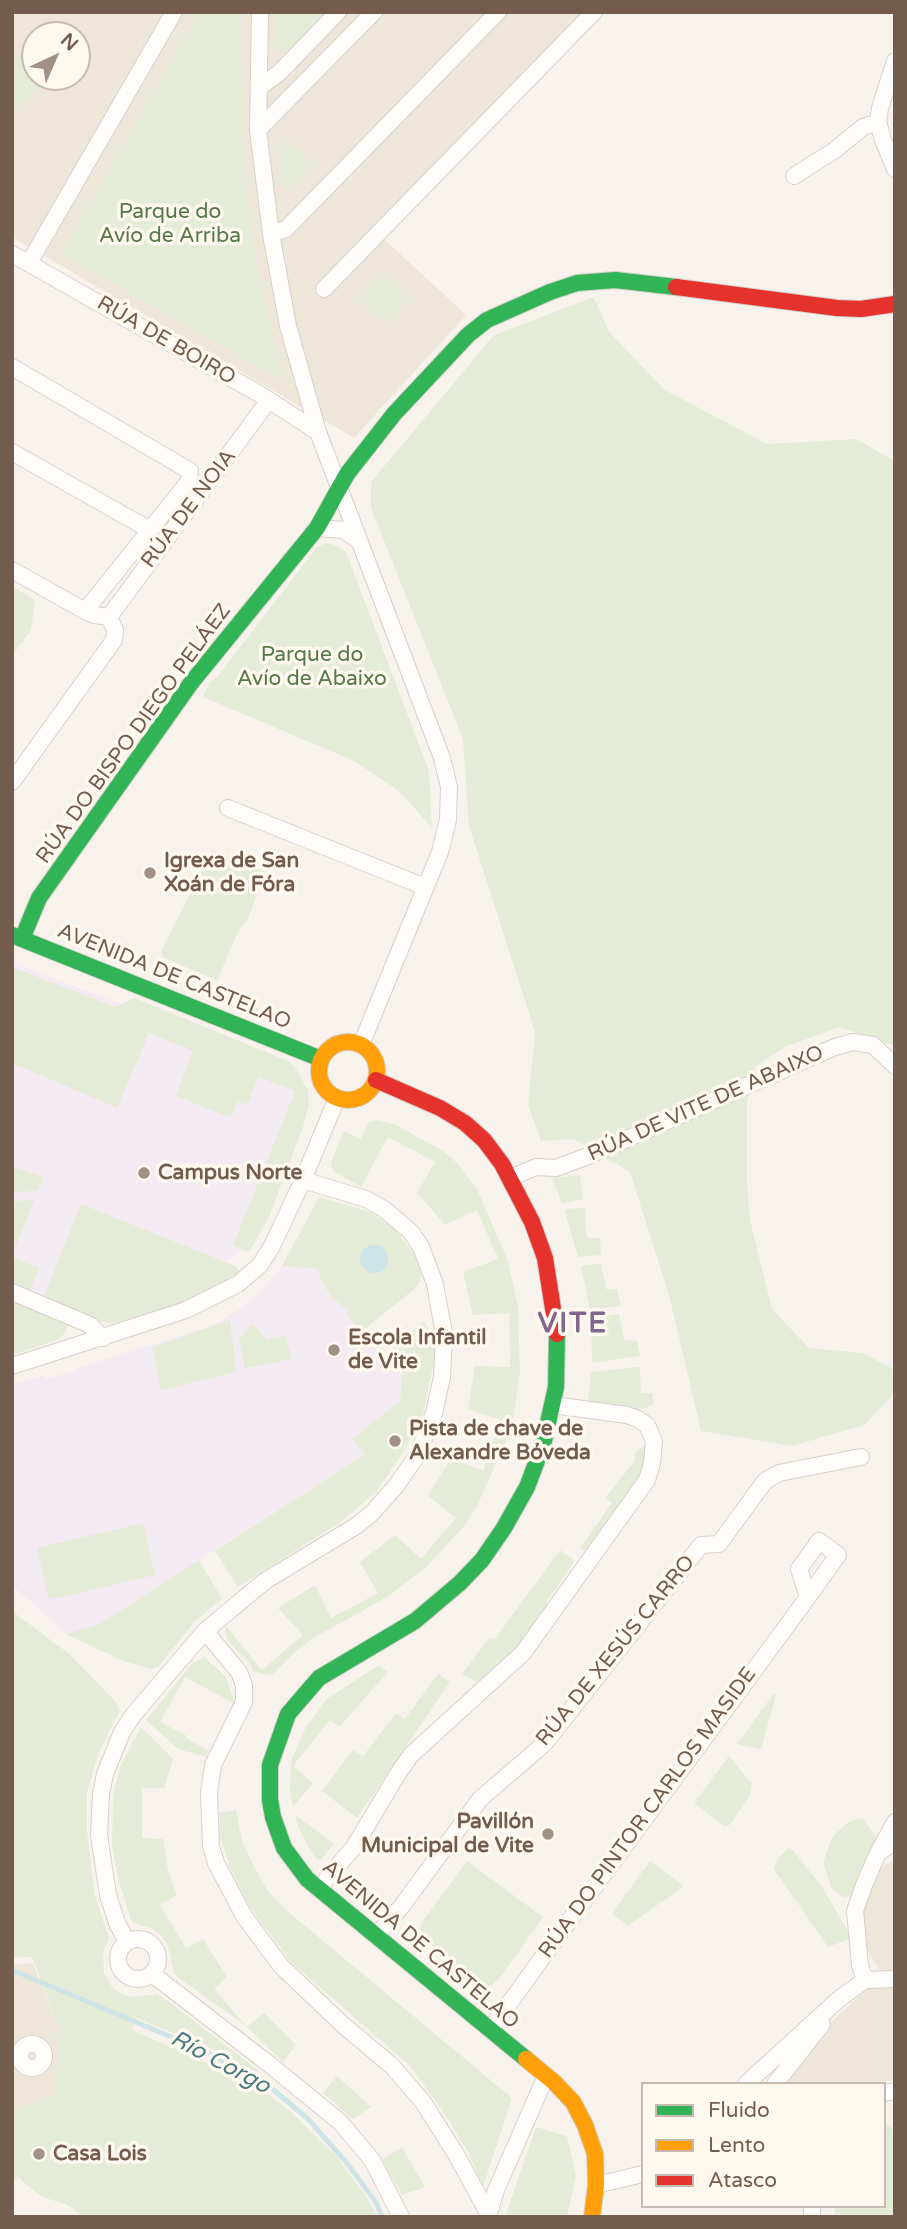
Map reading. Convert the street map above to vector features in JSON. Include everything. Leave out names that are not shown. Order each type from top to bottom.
[{"type":"street","points":[[29,263],[174,12]]},
{"type":"street","points":[[260,12],[258,131],[271,234],[288,326],[317,432],[446,770],[450,802],[440,852],[361,1045]]},
{"type":"street","points":[[259,88],[280,72],[338,12]]},
{"type":"street","points":[[258,131],[374,12]]},
{"type":"street","points":[[271,234],[286,229],[498,12]]},
{"type":"street","points":[[324,289],[594,12]]},
{"type":"street","points":[[895,61],[878,122],[895,169]]},
{"type":"street","points":[[794,176],[835,150],[863,127],[878,122]]},
{"type":"street","name":"RÚA DE BOIRO","points":[[12,254],[269,400],[317,432]]},
{"type":"street","name":"RÚA DO BISPO DIEGO PELÁEZ","points":[[17,937],[39,898],[191,683],[317,528],[347,474],[394,414],[468,335],[486,320],[577,283],[615,280],[837,309],[895,304]]},
{"type":"street","name":"RÚA DE NOIA","points":[[12,366],[187,468],[190,478],[85,611]]},
{"type":"street","name":"RÚA DE NOIA","points":[[109,617],[269,400]]},
{"type":"street","points":[[12,452],[150,530]]},
{"type":"street","points":[[317,528],[344,530],[359,541]]},
{"type":"street","points":[[12,570],[85,611],[109,617],[116,630],[114,640],[12,782]]},
{"type":"street","points":[[228,808],[425,887]]},
{"type":"street","name":"AVENIDA DE CASTELAO","points":[[17,937],[321,1059]]},
{"type":"street","points":[[342,1041],[361,1045],[368,1049],[376,1063],[376,1080],[365,1095],[356,1099],[337,1098],[322,1085],[318,1072],[321,1059],[333,1045],[342,1041]]},
{"type":"street","name":"RÚA DE VITE DE ABAIXO","points":[[510,1178],[536,1167],[556,1168],[588,1156],[835,1047],[853,1042],[873,1045],[895,1066]]},
{"type":"street","name":"AVENIDA DE CASTELAO","points":[[376,1080],[440,1108],[465,1123],[493,1151],[510,1178],[539,1239],[550,1280],[558,1351],[553,1405],[543,1445],[527,1487],[482,1560],[449,1594],[415,1621],[319,1678],[298,1701],[285,1722],[270,1765],[273,1817],[278,1836],[290,1859],[317,1889],[546,2076],[573,2102],[585,2124],[595,2154],[596,2185],[592,2217]]},
{"type":"street","points":[[12,1366],[186,1310],[238,1284],[260,1265],[272,1246],[337,1098]]},
{"type":"street","points":[[127,1942],[113,1915],[101,1856],[99,1813],[105,1774],[129,1721],[205,1631],[265,1581],[372,1513],[396,1486],[418,1454],[434,1413],[442,1377],[444,1334],[430,1268],[411,1232],[397,1219],[366,1199],[303,1180]]},
{"type":"street","points":[[12,1292],[90,1325],[103,1338]]},
{"type":"street","points":[[317,1889],[354,1847],[411,1755],[523,1653],[647,1480],[654,1441],[647,1425],[627,1415],[553,1405]]},
{"type":"street","name":"RÚA DE XESÚS CARRO","points":[[376,1936],[402,1906],[480,1799],[544,1744],[701,1545],[719,1544],[765,1481],[779,1473],[861,1457]]},
{"type":"street","name":"RÚA DO PINTOR CARLOS MASIDE","points":[[490,2030],[808,1597]]},
{"type":"street","points":[[205,1631],[239,1672],[244,1685],[244,1702],[214,1765],[209,1793],[211,1846],[216,1863],[244,1916],[281,1966],[343,2025],[392,2066],[423,2102],[457,2156],[488,2215]]},
{"type":"street","points":[[865,1980],[860,1965],[855,1911],[878,1853],[895,1822]]},
{"type":"street","points":[[878,1853],[895,1842]]},
{"type":"street","points":[[140,1939],[156,1949],[158,1959],[152,1973],[142,1979],[135,1979],[124,1973],[118,1963],[118,1954],[127,1942],[140,1939]]},
{"type":"street","points":[[152,1973],[269,2063],[340,2122],[372,2160],[401,2217]]},
{"type":"street","points":[[748,2082],[839,1999],[865,1980],[895,1979]]},
{"type":"street","points":[[777,2082],[839,1999]]},
{"type":"street","points":[[488,2215],[501,2178],[546,2076]]},
{"type":"street","points":[[596,2185],[641,2174]]},
{"type":"shaded area","points":[[12,12],[594,12],[380,235],[466,315],[354,438],[12,237]]},
{"type":"shaded area","name":"Campus Norte","points":[[12,962],[286,1067],[303,1100],[246,1246],[189,1291],[12,1331]]},
{"type":"shaded area","points":[[374,1245],[384,1249],[388,1259],[384,1269],[374,1273],[364,1269],[360,1259],[364,1249]]},
{"type":"shaded area","points":[[282,1266],[318,1269],[321,1281],[332,1298],[348,1310],[347,1315],[382,1355],[395,1345],[403,1354],[400,1401],[352,1439],[365,1454],[101,1623],[66,1634],[12,1585],[12,1385],[44,1375],[46,1379],[77,1370],[211,1326],[240,1309],[264,1288]]},
{"type":"shaded area","points":[[895,1860],[895,1972],[880,1971],[868,1951],[862,1914],[866,1894],[881,1867]]},
{"type":"shaded area","points":[[33,1963],[59,2028],[54,2097],[27,2186],[18,2176],[12,2183],[12,1965]]},
{"type":"shaded area","points":[[895,1983],[895,2080],[785,2082],[828,2025],[872,1984]]},
{"type":"green space","name":"Parque do Avío de Arriba","points":[[199,12],[241,12],[245,177],[255,257],[281,380],[61,254]]},
{"type":"green space","points":[[276,12],[327,13],[290,50],[279,52],[274,47]]},
{"type":"green space","points":[[21,53],[21,91],[36,91],[12,113],[12,61]]},
{"type":"green space","points":[[281,134],[313,166],[289,192],[280,184]]},
{"type":"green space","points":[[383,273],[407,298],[385,323],[359,298]]},
{"type":"green space","points":[[594,297],[609,332],[665,390],[767,444],[856,439],[895,461],[895,1046],[839,1027],[785,1047],[756,1066],[747,1101],[747,1183],[750,1220],[772,1309],[809,1348],[863,1353],[895,1370],[895,1388],[891,1397],[864,1425],[792,1446],[701,1431],[669,1295],[630,1172],[573,1139],[541,1141],[528,1105],[535,1032],[469,826],[463,739],[371,508],[371,482],[494,335]]},
{"type":"green space","name":"Parque do Avío de Abaixo","points":[[325,543],[346,552],[429,771],[432,828],[399,791],[354,761],[203,697],[209,683],[218,676],[316,548]]},
{"type":"green space","points":[[12,586],[35,600],[31,630],[12,656]]},
{"type":"green space","points":[[212,850],[266,872],[248,918],[237,934],[217,981],[163,957],[161,951]]},
{"type":"green space","points":[[12,967],[115,1007],[135,998],[288,1061],[295,1067],[308,1090],[309,1105],[269,1217],[249,1252],[233,1245],[295,1091],[258,1077],[247,1105],[238,1101],[231,1118],[176,1096],[193,1051],[149,1033],[117,1108],[12,1063]]},
{"type":"green space","points":[[378,1120],[394,1124],[443,1151],[457,1163],[477,1189],[508,1261],[518,1307],[520,1373],[512,1428],[477,1506],[465,1525],[426,1567],[389,1596],[315,1637],[273,1674],[265,1675],[253,1671],[250,1664],[228,1641],[225,1635],[226,1626],[262,1670],[303,1635],[278,1608],[315,1585],[331,1618],[378,1593],[360,1562],[395,1535],[421,1559],[456,1518],[428,1496],[451,1458],[483,1471],[501,1420],[468,1409],[475,1366],[510,1367],[509,1313],[473,1315],[463,1272],[498,1259],[477,1210],[445,1225],[417,1193],[435,1162],[388,1137],[361,1187],[331,1167],[343,1133],[361,1139],[369,1122]]},
{"type":"green space","points":[[12,1166],[43,1177],[38,1191],[12,1192]]},
{"type":"green space","points":[[580,1175],[583,1199],[562,1203],[552,1178]]},
{"type":"green space","points":[[319,1197],[370,1212],[384,1221],[399,1234],[414,1255],[421,1272],[420,1282],[413,1290],[361,1332],[347,1315],[348,1310],[332,1298],[321,1281],[318,1269],[282,1266]]},
{"type":"green space","points":[[34,1200],[12,1256],[12,1201]]},
{"type":"green space","points":[[81,1204],[235,1266],[239,1271],[214,1289],[187,1303],[114,1323],[98,1321],[44,1296]]},
{"type":"green space","points":[[565,1209],[585,1209],[586,1235],[588,1238],[600,1238],[601,1255],[578,1257]]},
{"type":"green space","points":[[12,1257],[39,1268],[29,1293],[12,1286]]},
{"type":"green space","points":[[601,1263],[606,1289],[617,1289],[621,1306],[590,1310],[581,1266]]},
{"type":"green space","points":[[12,1298],[65,1322],[65,1333],[57,1340],[12,1355]]},
{"type":"green space","points":[[619,1314],[624,1340],[637,1341],[640,1356],[592,1363],[591,1317]]},
{"type":"green space","points":[[230,1320],[236,1372],[161,1390],[152,1347]]},
{"type":"green space","points":[[424,1322],[436,1349],[424,1411],[403,1453],[376,1492],[342,1521],[238,1587],[215,1551],[365,1454],[352,1439],[400,1401],[403,1355],[395,1345]]},
{"type":"green space","points":[[253,1324],[267,1340],[285,1335],[292,1359],[245,1368],[239,1338]]},
{"type":"green space","points":[[640,1367],[641,1393],[652,1393],[654,1404],[636,1412],[588,1404],[591,1372]]},
{"type":"green space","points":[[646,1444],[648,1447],[640,1478],[589,1554],[580,1548],[612,1503],[605,1498],[634,1462],[635,1453]]},
{"type":"green space","points":[[143,1523],[155,1575],[49,1600],[37,1548]]},
{"type":"green space","points":[[560,1550],[575,1561],[546,1602],[550,1605],[526,1640],[479,1683],[462,1674],[489,1638],[494,1640]]},
{"type":"green space","points":[[199,1560],[222,1599],[195,1621],[159,1666],[151,1669],[123,1661],[66,1634],[101,1623]]},
{"type":"green space","points":[[12,1611],[68,1653],[115,1701],[120,1710],[99,1752],[87,1792],[87,1830],[94,1893],[109,1939],[103,1951],[104,1973],[112,1987],[123,1995],[135,1997],[157,1994],[165,1999],[259,2071],[256,2075],[213,2049],[136,2018],[132,2030],[253,2083],[290,2111],[337,2157],[378,2217],[84,2217],[67,2205],[40,2196],[18,2176],[12,2183],[12,2109],[54,2097],[59,2028],[32,1957],[12,1958]]},
{"type":"green space","points":[[204,1657],[226,1677],[235,1704],[185,1677],[160,1722],[209,1751],[206,1757],[178,1749],[146,1720],[192,1664]]},
{"type":"green space","points":[[379,1665],[388,1672],[339,1727],[330,1720],[293,1766],[313,1783],[293,1807],[290,1790],[291,1761],[306,1727],[328,1698]]},
{"type":"green space","points":[[438,1674],[450,1682],[357,1818],[322,1791],[353,1750],[363,1756],[396,1713],[405,1719]]},
{"type":"green space","points":[[774,1693],[776,1695],[761,1749],[737,1744]]},
{"type":"green space","points":[[141,1727],[173,1759],[164,1788],[142,1788],[142,1838],[163,1839],[168,1871],[177,1895],[160,1905],[186,1948],[203,1939],[227,1977],[214,1989],[247,2027],[179,1978],[174,1973],[168,1946],[161,1935],[131,1920],[112,1847],[113,1796],[120,1767]]},
{"type":"green space","points":[[729,1756],[752,1784],[750,1795],[730,1825],[724,1826],[694,1803]]},
{"type":"green space","points":[[236,1810],[242,1841],[253,1864],[267,1890],[286,1910],[512,2098],[483,2187],[468,2152],[410,2066],[291,1962],[250,1907],[230,1868],[220,1836],[219,1813]]},
{"type":"green space","points":[[295,1815],[334,1844],[321,1860],[316,1859],[307,1844]]},
{"type":"green space","points":[[858,1818],[864,1819],[879,1842],[855,1892],[845,1898],[832,1889],[823,1863],[832,1837],[847,1823]]},
{"type":"green space","points":[[788,1848],[793,1850],[822,1887],[852,1938],[828,1947],[774,1869],[777,1859]]},
{"type":"green space","points":[[467,1861],[543,1917],[503,1974],[482,1990],[428,1941],[420,1929]]},
{"type":"green space","points":[[650,1861],[684,1886],[628,1926],[612,1913]]},
{"type":"green space","points":[[264,2013],[296,2045],[283,2062],[247,2027]]},
{"type":"green space","points":[[337,2076],[371,2107],[353,2119],[323,2093]]},
{"type":"green space","points":[[886,2124],[895,2131],[895,2217],[835,2217],[835,2208],[886,2208]]},
{"type":"green space","points":[[536,2127],[567,2136],[576,2176],[567,2217],[505,2217]]},
{"type":"green space","points":[[402,2147],[425,2187],[402,2195],[382,2160]]},
{"type":"waterway","name":"Río Corgo","points":[[12,1970],[207,2052],[270,2087],[307,2118],[346,2162],[376,2202],[382,2217]]},
{"type":"traffic: fast","points":[[22,939],[39,898],[191,683],[317,528],[347,474],[394,414],[468,335],[487,320],[577,283],[615,280],[676,287]]},
{"type":"traffic: fast","points":[[12,935],[321,1059]]},
{"type":"traffic: fast","points":[[526,2059],[307,1879],[284,1848],[273,1817],[270,1765],[288,1714],[319,1678],[415,1621],[460,1583],[482,1560],[504,1528],[527,1487],[543,1445],[556,1387],[557,1334]]},
{"type":"traffic: slow","points":[[342,1042],[354,1042],[369,1050],[377,1065],[377,1071],[377,1077],[369,1092],[354,1100],[342,1100],[327,1092],[319,1077],[319,1065],[327,1050],[342,1042]]},
{"type":"traffic: slow","points":[[526,2059],[573,2102],[585,2125],[595,2154],[596,2185],[592,2217]]},
{"type":"traffic: jam","points":[[676,287],[837,308],[861,309],[895,304]]},
{"type":"traffic: jam","points":[[376,1080],[440,1108],[465,1123],[484,1140],[502,1164],[532,1222],[545,1258],[557,1334]]},
{"type":"place","name":"Igrexa de San Xoán de Fóra","points":[[150,873]]},
{"type":"place","name":"Campus Norte","points":[[144,1173]]},
{"type":"place","name":"Escola Infantil de Vite","points":[[334,1350]]},
{"type":"place","name":"Pista de chave de Alexandre Bóveda","points":[[395,1441]]},
{"type":"place","name":"Pavillón Municipal de Vite","points":[[548,1834]]},
{"type":"place","name":"Casa Lois","points":[[39,2154]]},
{"type":"district","name":"VITE","points":[[573,1325]]}]
